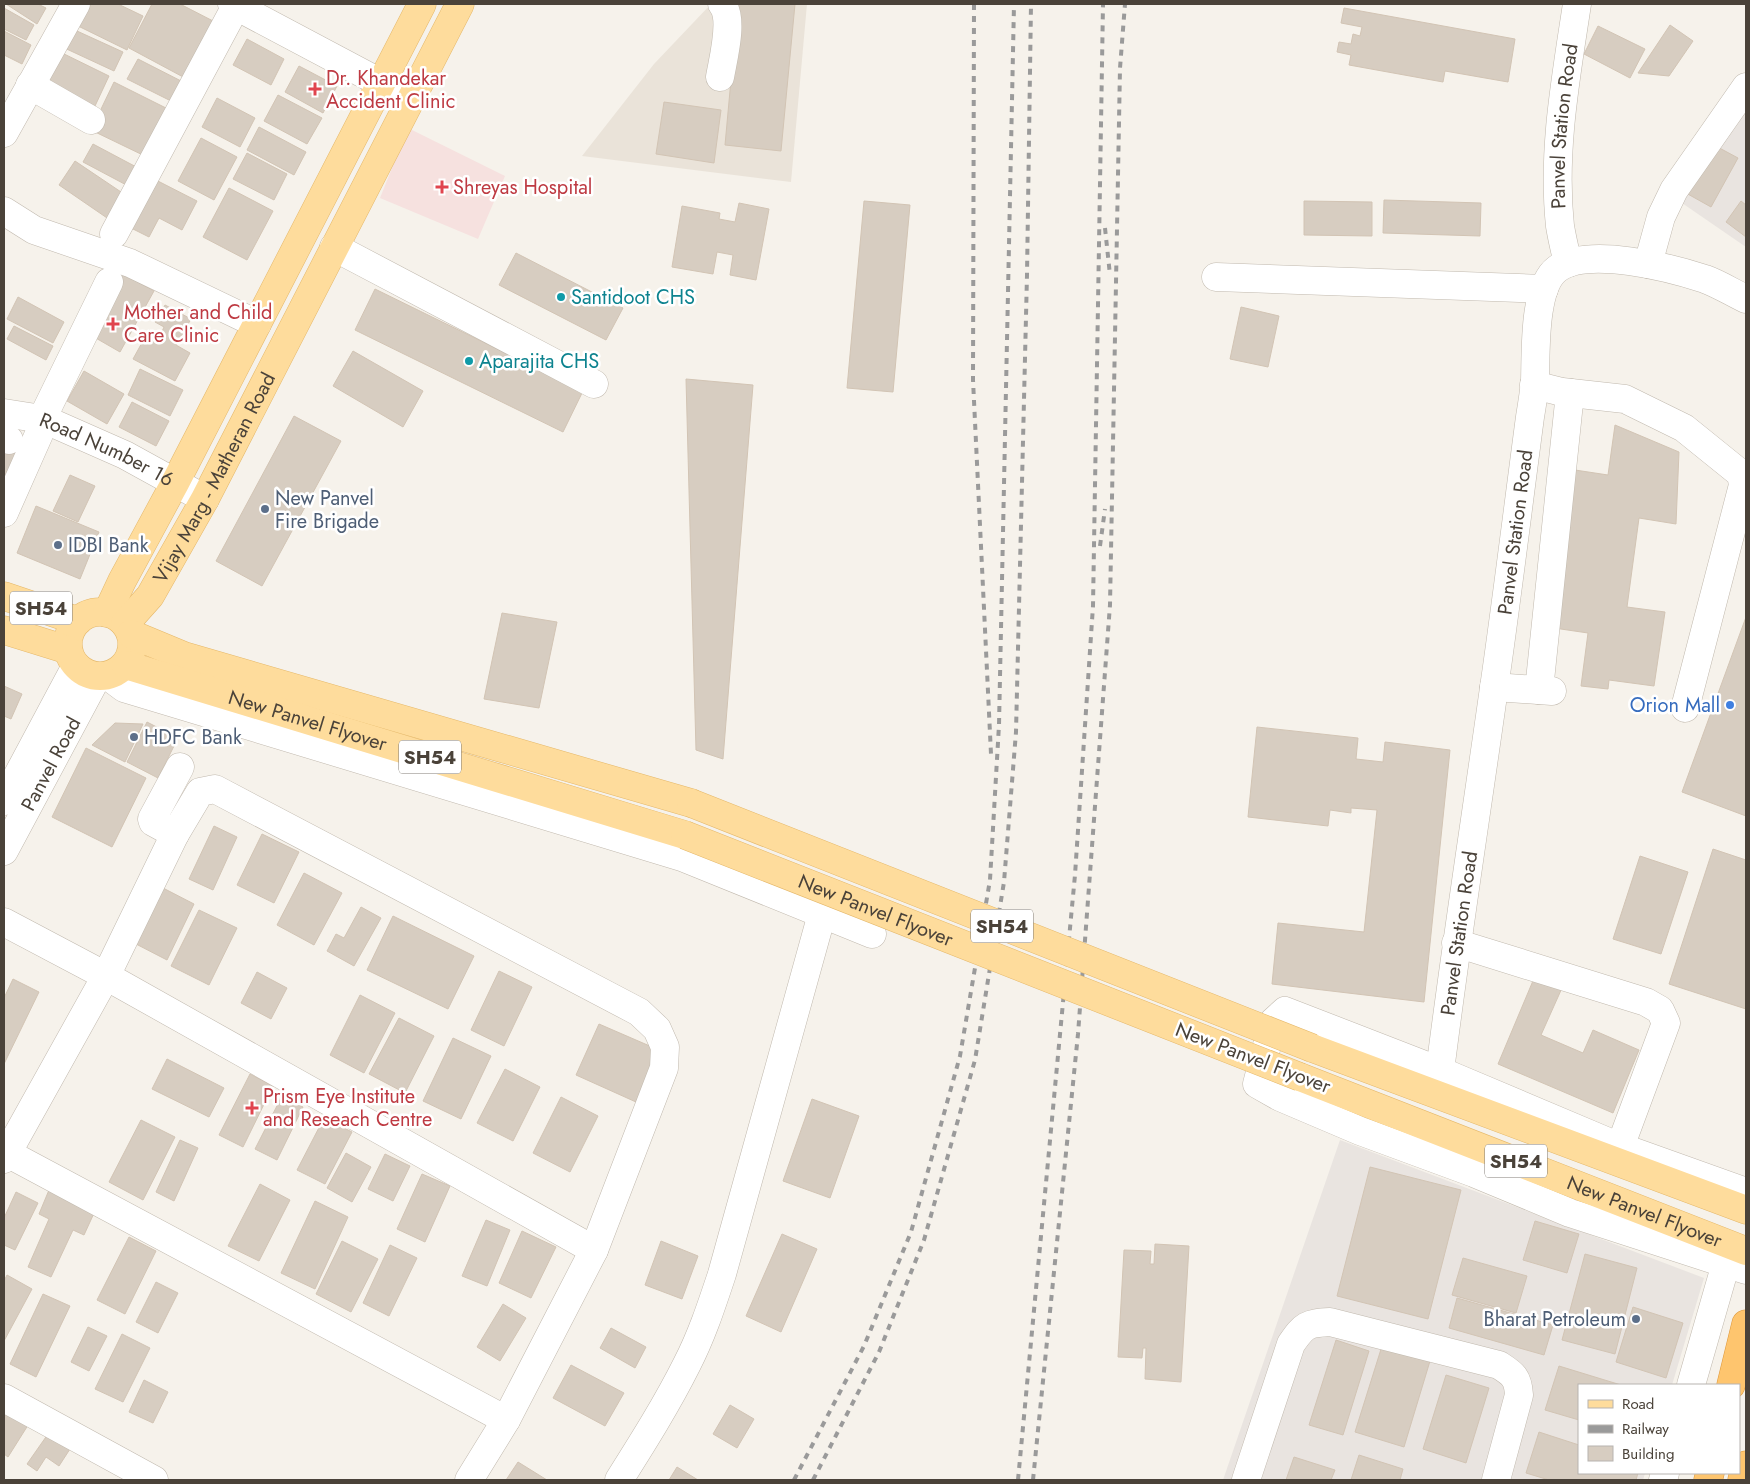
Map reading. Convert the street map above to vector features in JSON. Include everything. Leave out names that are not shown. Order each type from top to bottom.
[{"type":"highway","points":[[1731,1384],[1746,1324]]},
{"type":"highway","points":[[1742,1480],[1746,1464]]},
{"type":"main road","name":"Vijay Marg - Matheran Road","points":[[121,623],[122,581],[422,4]]},
{"type":"main road","name":"Vijay Marg - Matheran Road","points":[[121,623],[150,596],[205,499],[460,4]]},
{"type":"main road","name":"SH54","points":[[4,596],[78,620]]},
{"type":"main road","name":"SH54","points":[[95,667],[68,639],[71,629],[78,620],[92,613],[121,623],[180,668]]},
{"type":"main road","points":[[95,667],[131,655],[133,644],[121,623]]},
{"type":"main road","name":"SH54","points":[[4,630],[95,667],[180,668]]},
{"type":"main road","name":"New Panvel Flyover","points":[[180,668],[692,804],[1312,1048],[1743,1194]]},
{"type":"main road","name":"New Panvel Flyover","points":[[180,668],[685,835],[1300,1077],[1737,1258]]},
{"type":"street","points":[[4,133],[76,4]]},
{"type":"street","points":[[720,77],[728,22],[726,9],[722,4]]},
{"type":"street","name":"Panvel Station Road","points":[[1440,1071],[1456,943],[1494,687],[1534,385],[1539,310],[1544,289],[1555,270],[1568,263],[1560,227],[1558,143],[1577,4]]},
{"type":"street","points":[[114,234],[234,5],[411,99]]},
{"type":"street","points":[[30,85],[91,120]]},
{"type":"street","points":[[1648,264],[1661,217],[1674,190],[1746,87]]},
{"type":"street","points":[[4,211],[34,230],[130,263],[257,324]]},
{"type":"street","points":[[334,247],[594,384]]},
{"type":"street","points":[[1568,263],[1594,259],[1648,264],[1706,280],[1746,299]]},
{"type":"street","points":[[1216,277],[1544,289]]},
{"type":"street","points":[[4,513],[39,434],[42,419],[109,282]]},
{"type":"street","points":[[1534,385],[1570,393],[1625,399],[1684,428],[1741,474],[1743,485],[1685,708]]},
{"type":"street","points":[[1494,687],[1545,690],[1570,393]]},
{"type":"street","name":"Road Number 16","points":[[4,413],[42,419],[125,455],[205,499]]},
{"type":"street","points":[[95,667],[124,688],[682,857],[872,934]]},
{"type":"street","name":"Panvel Road","points":[[4,802],[95,667]]},
{"type":"street","name":"Panvel Road","points":[[4,851],[95,667]]},
{"type":"street","points":[[175,834],[153,822],[152,819],[180,767]]},
{"type":"street","points":[[469,1480],[506,1420],[594,1250],[664,1068],[665,1047],[657,1029],[639,1012],[214,789],[200,792],[175,834],[106,976],[5,1156],[506,1420]]},
{"type":"street","points":[[619,1480],[657,1419],[688,1362],[708,1317],[722,1274],[822,914]]},
{"type":"street","points":[[4,922],[106,976],[594,1250]]},
{"type":"street","points":[[1456,943],[1646,1002],[1660,1010],[1666,1023],[1620,1147]]},
{"type":"street","points":[[1690,1384],[1737,1258],[1570,1213],[1474,1173],[1360,1131],[1280,1097],[1257,1084],[1273,1022],[1286,1011],[1440,1071],[1620,1147],[1743,1194]]},
{"type":"street","points":[[1246,1480],[1291,1344],[1300,1331],[1312,1323],[1330,1322],[1499,1365],[1512,1374],[1519,1384],[1519,1395],[1496,1480]]},
{"type":"street","points":[[4,1398],[154,1480]]},
{"type":"shaded area","points":[[711,4],[807,4],[791,182],[582,156],[654,64]]},
{"type":"shaded area","points":[[1746,104],[1746,247],[1682,203]]},
{"type":"shaded area","name":"Shreyas Hospital","points":[[408,128],[505,176],[478,239],[380,198]]},
{"type":"shaded area","points":[[1340,1140],[1704,1278],[1672,1384],[1578,1384],[1578,1474],[1645,1474],[1643,1480],[1223,1480]]},
{"type":"building","points":[[6,4],[38,4],[46,8],[37,24]]},
{"type":"building","points":[[82,4],[118,4],[143,16],[127,50],[72,23]]},
{"type":"building","points":[[152,4],[180,4],[215,22],[185,78],[129,48]]},
{"type":"building","points":[[738,4],[795,4],[781,151],[725,145]]},
{"type":"building","points":[[4,8],[34,25],[26,40],[4,29]]},
{"type":"building","points":[[1344,8],[1515,39],[1508,82],[1445,71],[1443,82],[1349,65],[1351,55],[1337,52],[1339,42],[1351,44],[1353,34],[1360,36],[1362,27],[1341,23]]},
{"type":"building","points":[[1670,25],[1693,41],[1669,76],[1638,73]]},
{"type":"building","points":[[66,26],[123,52],[114,71],[58,45]]},
{"type":"building","points":[[1598,26],[1645,49],[1630,78],[1584,54]]},
{"type":"building","points":[[4,31],[31,45],[22,64],[4,55]]},
{"type":"building","points":[[247,39],[284,59],[271,85],[233,65]]},
{"type":"building","points":[[56,50],[109,76],[95,106],[41,80]]},
{"type":"building","points":[[138,59],[187,84],[177,104],[127,79]]},
{"type":"building","points":[[299,66],[337,86],[323,113],[285,92]]},
{"type":"building","points":[[114,82],[172,111],[149,158],[91,130]]},
{"type":"building","points":[[278,95],[322,118],[307,144],[264,121]]},
{"type":"building","points":[[217,98],[255,118],[240,147],[202,127]]},
{"type":"building","points":[[664,102],[721,110],[714,163],[656,154]]},
{"type":"building","points":[[259,127],[306,152],[294,175],[247,150]]},
{"type":"building","points":[[201,138],[237,157],[214,200],[178,181]]},
{"type":"building","points":[[93,144],[142,170],[132,188],[83,162]]},
{"type":"building","points":[[1712,144],[1738,158],[1711,207],[1686,193]]},
{"type":"building","points":[[247,153],[287,174],[274,200],[233,179]]},
{"type":"building","points":[[75,161],[127,196],[110,220],[59,185]]},
{"type":"building","points":[[152,178],[197,201],[182,230],[159,218],[149,237],[127,226]]},
{"type":"building","points":[[229,188],[273,211],[247,260],[203,237]]},
{"type":"building","points":[[1384,200],[1481,203],[1480,236],[1383,233]]},
{"type":"building","points":[[864,201],[910,205],[893,392],[847,388]]},
{"type":"building","points":[[1304,201],[1372,202],[1372,236],[1304,235]]},
{"type":"building","points":[[1741,201],[1746,205],[1746,237],[1726,222]]},
{"type":"building","points":[[739,203],[769,209],[756,280],[730,275],[733,255],[717,252],[713,274],[672,267],[682,206],[720,213],[719,219],[735,222]]},
{"type":"building","name":"Santidoot CHS","points":[[516,253],[623,308],[606,340],[499,285]]},
{"type":"building","points":[[121,273],[154,291],[120,352],[87,333]]},
{"type":"building","name":"Aparajita CHS","points":[[375,289],[583,391],[563,432],[355,330]]},
{"type":"building","points":[[18,297],[64,322],[53,343],[7,319]]},
{"type":"building","points":[[165,305],[191,319],[176,345],[190,353],[175,381],[133,359],[149,330],[160,336],[164,327],[155,322]]},
{"type":"building","points":[[1241,307],[1279,316],[1268,367],[1230,359]]},
{"type":"building","points":[[14,326],[53,346],[46,360],[7,339]]},
{"type":"building","points":[[353,351],[423,391],[403,427],[333,386]]},
{"type":"building","points":[[140,369],[183,390],[170,416],[128,395]]},
{"type":"building","points":[[84,371],[124,394],[107,424],[67,401]]},
{"type":"building","points":[[686,379],[753,385],[723,759],[696,750]]},
{"type":"building","points":[[132,402],[169,421],[156,446],[119,427]]},
{"type":"building","points":[[294,416],[341,441],[262,586],[216,561]]},
{"type":"building","points":[[1615,425],[1679,452],[1676,524],[1639,518],[1627,607],[1665,612],[1654,686],[1609,680],[1608,689],[1581,686],[1588,633],[1554,628],[1575,470],[1608,475]]},
{"type":"building","points":[[4,447],[22,457],[4,493]]},
{"type":"building","points":[[70,475],[95,486],[78,522],[53,511]]},
{"type":"building","points":[[36,506],[99,532],[80,579],[17,553]]},
{"type":"building","points":[[502,613],[557,622],[539,708],[484,699]]},
{"type":"building","name":"Orion Mall","points":[[1746,617],[1746,816],[1682,792]]},
{"type":"building","points":[[4,686],[22,694],[11,719],[4,716]]},
{"type":"building","points":[[147,722],[178,738],[158,778],[127,762]]},
{"type":"building","points":[[115,723],[143,724],[125,762],[92,745]]},
{"type":"building","points":[[1257,727],[1358,738],[1356,759],[1383,762],[1385,742],[1450,750],[1424,1002],[1272,984],[1278,923],[1364,932],[1377,810],[1351,808],[1351,813],[1330,810],[1328,826],[1248,817]]},
{"type":"building","points":[[86,748],[146,778],[112,847],[52,817]]},
{"type":"building","points":[[214,826],[237,837],[213,890],[189,879]]},
{"type":"building","points":[[262,834],[299,852],[274,903],[237,885]]},
{"type":"building","points":[[1713,849],[1746,860],[1746,1009],[1669,984]]},
{"type":"building","points":[[1640,856],[1688,872],[1661,954],[1613,939]]},
{"type":"building","points":[[304,873],[342,893],[314,945],[277,925]]},
{"type":"building","points":[[163,888],[194,904],[167,960],[136,944]]},
{"type":"building","points":[[361,907],[381,918],[354,966],[327,951],[336,934],[344,938]]},
{"type":"building","points":[[199,910],[237,928],[209,985],[171,966]]},
{"type":"building","points":[[393,916],[474,956],[448,1009],[367,970]]},
{"type":"building","points":[[499,971],[532,987],[504,1046],[471,1030]]},
{"type":"building","points":[[257,972],[287,988],[271,1019],[241,1003]]},
{"type":"building","points":[[1535,976],[1562,988],[1541,1035],[1583,1053],[1593,1030],[1639,1050],[1613,1113],[1498,1064]]},
{"type":"building","points":[[13,979],[39,992],[4,1064],[4,998]]},
{"type":"building","points":[[360,995],[395,1013],[364,1073],[330,1055]]},
{"type":"building","points":[[399,1018],[434,1036],[405,1093],[369,1074]]},
{"type":"building","points":[[599,1024],[659,1050],[636,1102],[576,1075]]},
{"type":"building","points":[[453,1038],[491,1056],[461,1119],[423,1101]]},
{"type":"building","points":[[167,1059],[224,1088],[209,1117],[152,1089]]},
{"type":"building","points":[[505,1069],[540,1087],[513,1141],[477,1123]]},
{"type":"building","points":[[250,1074],[273,1086],[243,1147],[219,1135]]},
{"type":"building","points":[[282,1096],[303,1107],[277,1160],[255,1149]]},
{"type":"building","points":[[561,1097],[598,1116],[570,1172],[533,1153]]},
{"type":"building","points":[[812,1099],[859,1116],[830,1198],[783,1181]]},
{"type":"building","points":[[324,1118],[352,1132],[325,1184],[297,1170]]},
{"type":"building","points":[[141,1120],[175,1137],[143,1200],[109,1182]]},
{"type":"building","points":[[180,1140],[198,1148],[174,1201],[156,1192]]},
{"type":"building","points":[[346,1153],[371,1167],[352,1202],[327,1188]]},
{"type":"building","points":[[385,1154],[410,1166],[393,1201],[368,1189]]},
{"type":"building","points":[[1370,1167],[1461,1190],[1428,1319],[1337,1296]]},
{"type":"building","points":[[422,1174],[450,1186],[425,1242],[397,1229]]},
{"type":"building","points":[[260,1184],[290,1200],[259,1261],[228,1246]]},
{"type":"building","points":[[49,1190],[95,1211],[84,1235],[73,1230],[51,1277],[28,1267],[49,1219],[39,1214]]},
{"type":"building","points":[[16,1192],[38,1203],[15,1250],[4,1245],[4,1218]]},
{"type":"building","points":[[315,1201],[348,1217],[315,1289],[281,1273]]},
{"type":"building","points":[[486,1220],[510,1230],[487,1286],[462,1276]]},
{"type":"building","points":[[1535,1221],[1579,1234],[1567,1273],[1523,1260]]},
{"type":"building","points":[[522,1231],[556,1247],[531,1298],[499,1283]]},
{"type":"building","points":[[782,1234],[817,1249],[781,1332],[746,1316]]},
{"type":"building","points":[[129,1237],[156,1251],[125,1314],[97,1300]]},
{"type":"building","points":[[342,1241],[378,1259],[351,1312],[316,1294]]},
{"type":"building","points":[[661,1241],[698,1256],[682,1299],[645,1285]]},
{"type":"building","points":[[1155,1244],[1189,1246],[1181,1382],[1145,1379],[1146,1348],[1143,1348],[1142,1358],[1118,1357],[1124,1250],[1151,1251],[1150,1264],[1154,1264]]},
{"type":"building","points":[[390,1245],[417,1258],[389,1316],[363,1303]]},
{"type":"building","points":[[1585,1254],[1637,1268],[1615,1354],[1562,1340]]},
{"type":"building","points":[[1463,1258],[1527,1276],[1516,1313],[1452,1295]]},
{"type":"building","points":[[7,1275],[32,1289],[4,1341],[4,1281]]},
{"type":"building","points":[[156,1282],[178,1293],[158,1333],[136,1322]]},
{"type":"building","points":[[43,1294],[70,1306],[36,1377],[10,1364]]},
{"type":"building","points":[[1457,1298],[1553,1325],[1544,1355],[1449,1328]]},
{"type":"building","points":[[503,1304],[526,1318],[500,1361],[477,1347]]},
{"type":"building","points":[[1633,1307],[1683,1323],[1666,1378],[1616,1362]]},
{"type":"building","points":[[88,1327],[107,1336],[89,1371],[71,1362]]},
{"type":"building","points":[[611,1328],[646,1347],[635,1368],[600,1348]]},
{"type":"building","points":[[122,1334],[150,1348],[123,1402],[95,1389]]},
{"type":"building","points":[[1336,1340],[1369,1351],[1343,1435],[1309,1425]]},
{"type":"building","points":[[1382,1346],[1430,1361],[1404,1447],[1355,1432]]},
{"type":"building","points":[[571,1365],[624,1393],[605,1426],[553,1398]]},
{"type":"building","points":[[1559,1366],[1618,1384],[1578,1384],[1578,1420],[1545,1410]]},
{"type":"building","points":[[1446,1375],[1489,1388],[1466,1463],[1423,1449]]},
{"type":"building","points":[[144,1380],[168,1392],[153,1423],[129,1412]]},
{"type":"building","points":[[730,1405],[754,1419],[737,1448],[713,1434]]},
{"type":"building","points":[[4,1409],[30,1422],[8,1457],[4,1454]]},
{"type":"building","points":[[1539,1432],[1578,1445],[1578,1474],[1638,1474],[1636,1480],[1549,1480],[1526,1473]]},
{"type":"building","points":[[48,1434],[70,1449],[59,1466],[46,1457],[37,1471],[27,1464]]},
{"type":"building","points":[[1359,1455],[1403,1469],[1400,1480],[1351,1480]]},
{"type":"building","points":[[1294,1457],[1335,1470],[1331,1480],[1286,1480]]},
{"type":"building","points":[[518,1462],[547,1480],[506,1480]]},
{"type":"building","points":[[677,1467],[698,1480],[669,1480]]},
{"type":"railway","points":[[974,4],[973,380],[991,754]]},
{"type":"railway","points":[[794,1480],[864,1346],[911,1232],[960,1056],[990,880],[999,725],[1014,4]]},
{"type":"railway","points":[[813,1480],[879,1352],[924,1240],[975,1060],[1004,882],[1016,732],[1027,275],[1031,4]]},
{"type":"railway","points":[[1018,1480],[1075,875],[1093,606],[1103,4]]},
{"type":"railway","points":[[1033,1480],[1078,1034],[1110,605],[1120,68],[1125,4]]},
{"type":"railway","points":[[1105,228],[1110,275]]},
{"type":"railway","points":[[1100,546],[1105,509]]},
{"type":"place","name":"Dr. Khandekar Accident Clinic","points":[[315,89]]},
{"type":"place","name":"Shreyas Hospital","points":[[442,187]]},
{"type":"place","name":"Santidoot CHS","points":[[561,297]]},
{"type":"place","name":"Mother and Child Care Clinic","points":[[113,324]]},
{"type":"place","name":"Aparajita CHS","points":[[469,361]]},
{"type":"place","name":"New Panvel Fire Brigade","points":[[265,509]]},
{"type":"place","name":"IDBI Bank","points":[[58,545]]},
{"type":"place","name":"Orion Mall","points":[[1730,705]]},
{"type":"place","name":"HDFC Bank","points":[[134,737]]},
{"type":"place","name":"Prism Eye Institute and Reseach Centre","points":[[252,1108]]},
{"type":"place","name":"Bharat Petroleum","points":[[1636,1319]]}]
